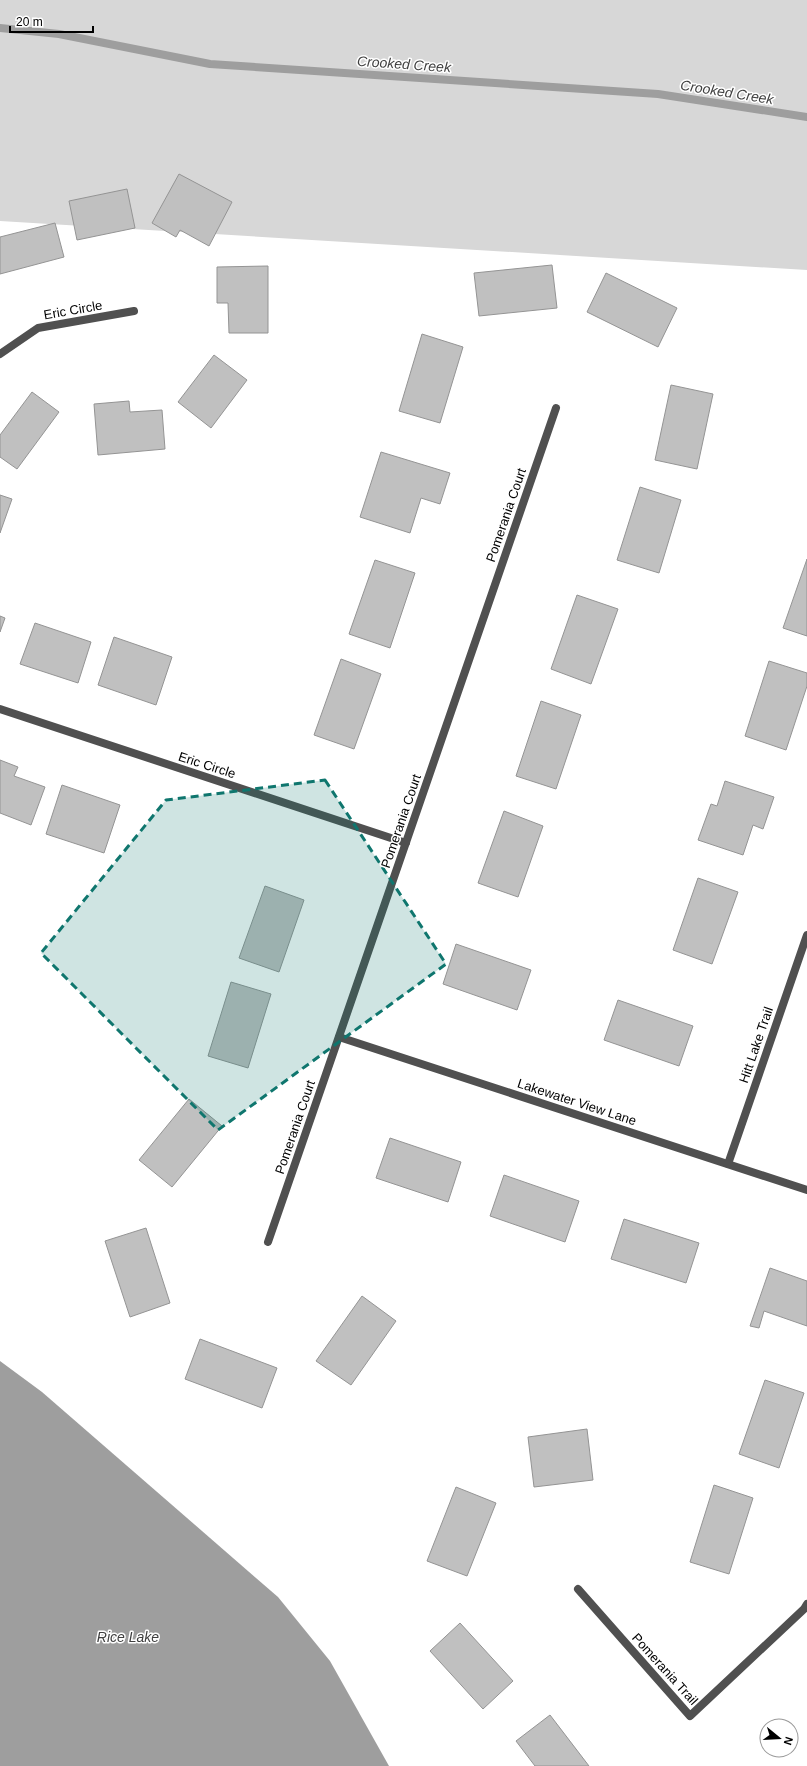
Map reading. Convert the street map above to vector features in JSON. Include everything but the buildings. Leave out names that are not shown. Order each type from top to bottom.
[{"type":"street","name":"Eric Circle","points":[[0,354],[38,328],[134,311]]},
{"type":"street","name":"Pomerania Court","points":[[268,1242],[556,408]]},
{"type":"street","name":"Eric Circle","points":[[0,709],[406,843]]},
{"type":"street","name":"Hitt Lake Trail","points":[[728,1164],[807,934]]},
{"type":"street","name":"Lakewater View Lane","points":[[339,1037],[807,1190]]},
{"type":"street","name":"Pomerania Trail","points":[[578,1589],[690,1716],[804,1609],[807,1604]]},
{"type":"highlighted area","points":[[325,780],[446,964],[218,1130],[41,953],[166,800]]},
{"type":"shaded area","points":[[0,0],[807,0],[807,270],[0,221]]},
{"type":"water","name":"Rice Lake","points":[[0,1361],[42,1392],[278,1597],[330,1661],[389,1766],[0,1766]]},
{"type":"waterway","name":"Crooked Creek","points":[[0,28],[59,34],[210,64],[658,94],[807,117]]}]
